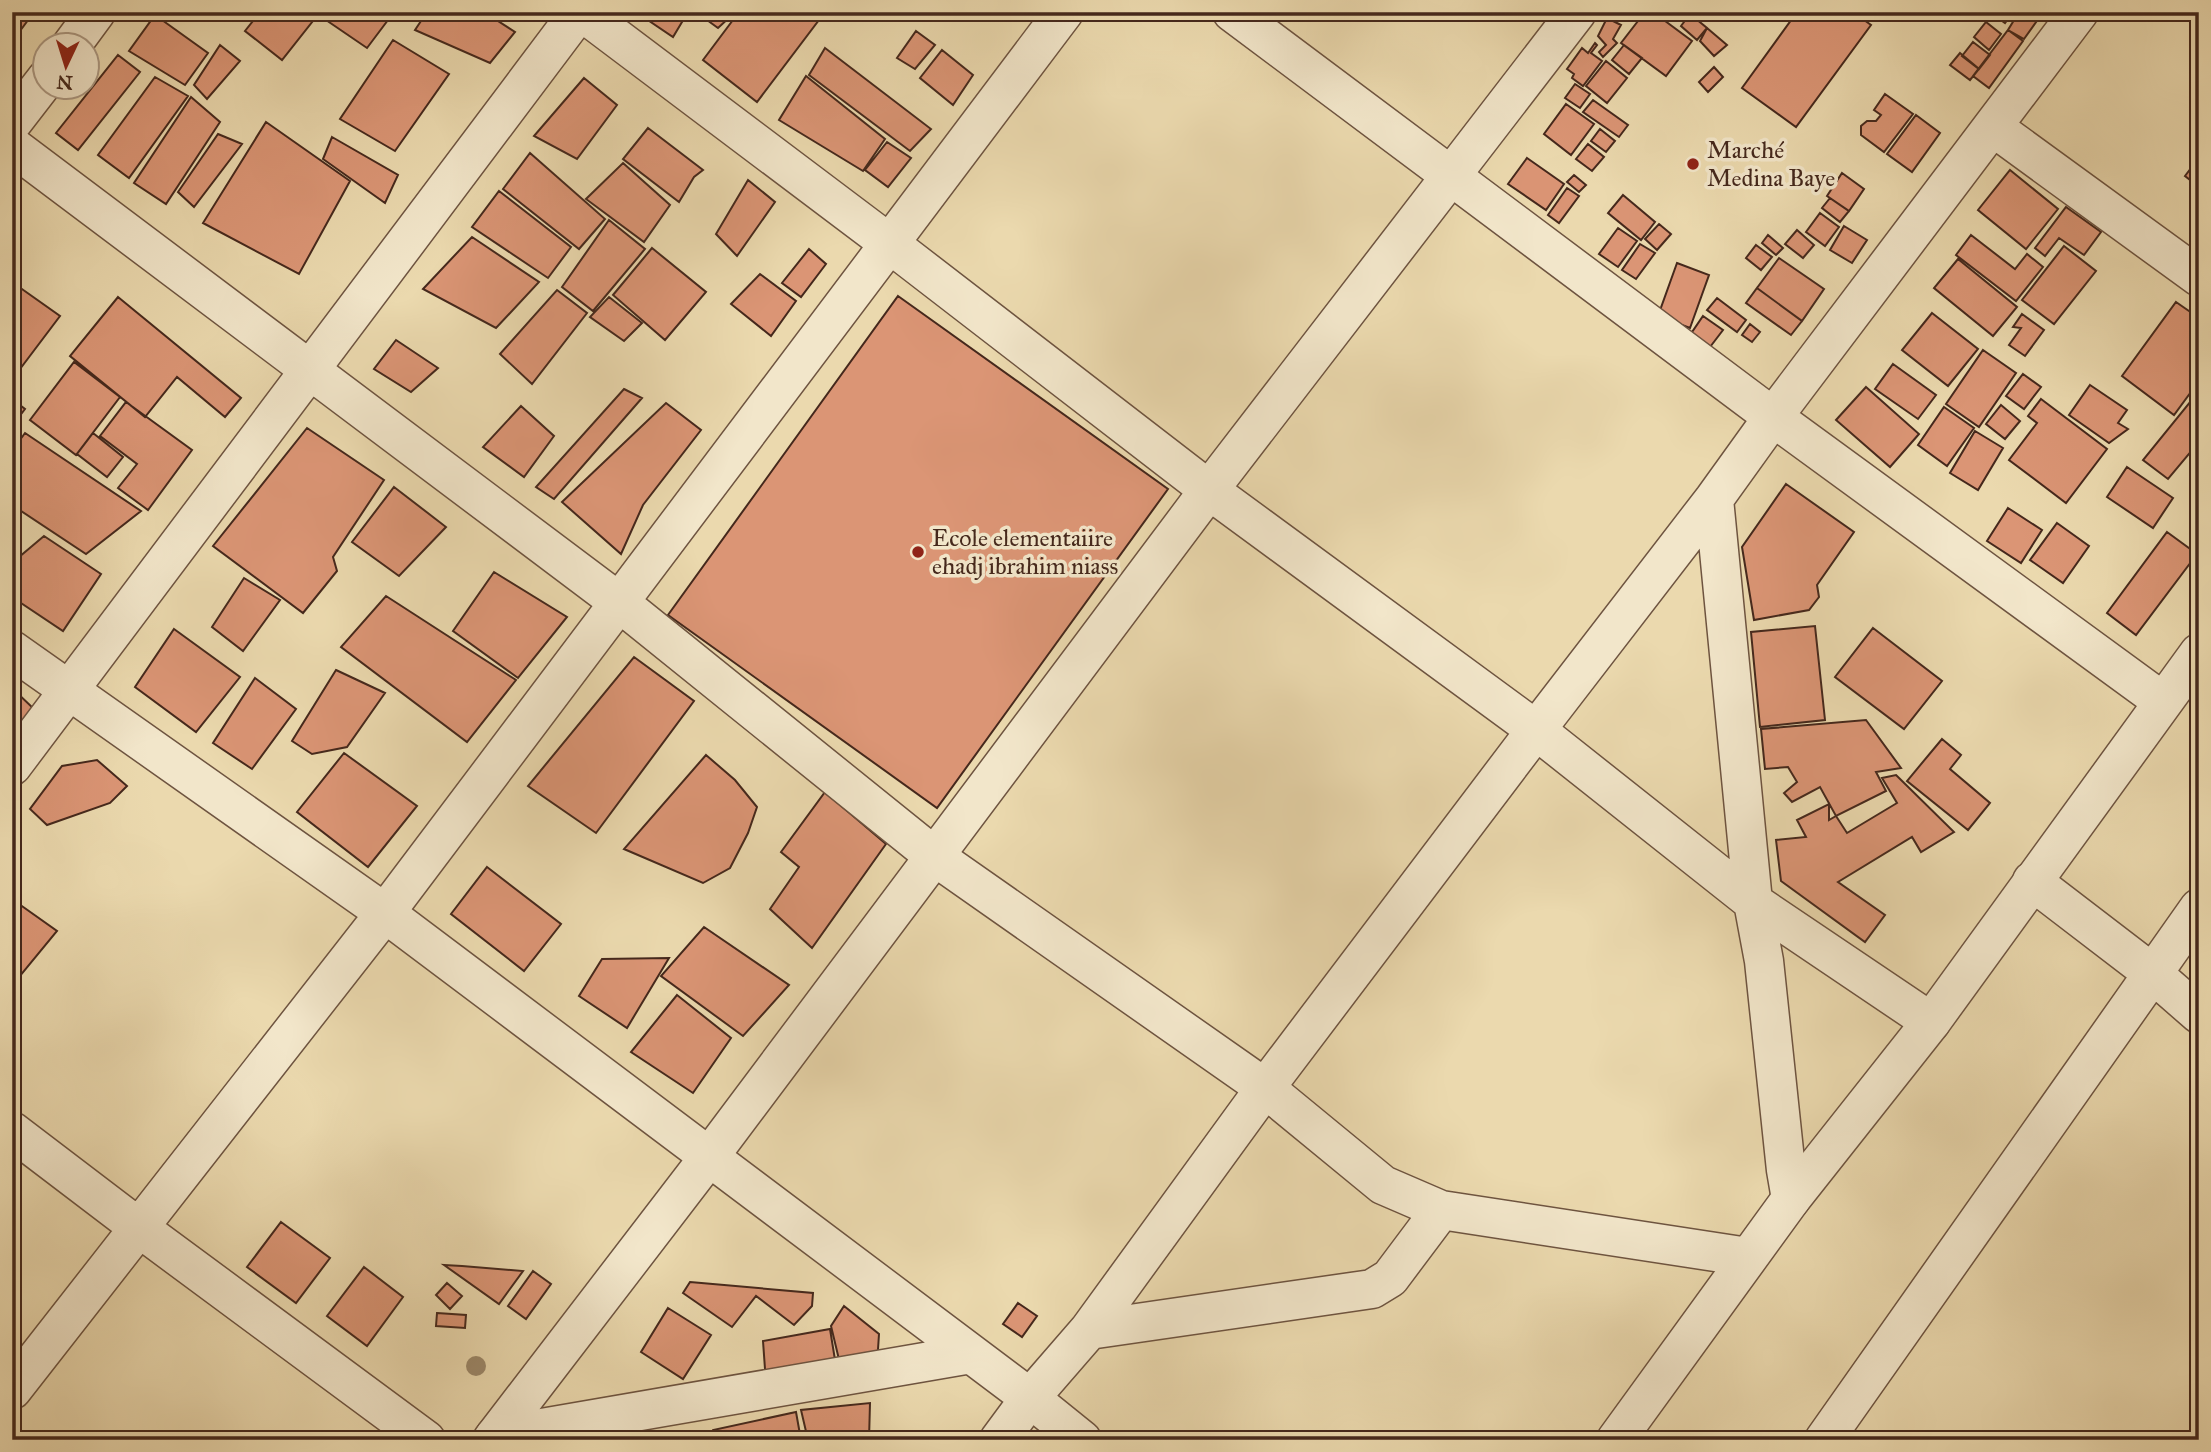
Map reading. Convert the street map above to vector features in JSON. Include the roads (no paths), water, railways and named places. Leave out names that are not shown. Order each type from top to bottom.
[{"type":"street","points":[[81,32],[96,12]]},
{"type":"street","points":[[12,766],[581,12],[890,244],[1209,490],[1536,730],[1752,902],[1931,1022]]},
{"type":"street","points":[[12,1390],[386,913],[1065,12]]},
{"type":"street","points":[[1232,12],[1773,417],[2162,701]]},
{"type":"street","points":[[493,1438],[709,1157],[1209,490],[1577,12]]},
{"type":"street","points":[[999,1440],[1030,1398],[1089,1330],[1265,1088],[1714,499],[2079,12]]},
{"type":"street","points":[[12,123],[32,97]]},
{"type":"street","points":[[1993,127],[2199,277]]},
{"type":"street","points":[[12,146],[620,603],[934,856],[1265,1088],[1382,1185],[1441,1210],[1748,1257]]},
{"type":"street","points":[[1714,499],[1752,902],[1764,961],[1791,1199]]},
{"type":"street","points":[[12,650],[386,913],[1082,1440]]},
{"type":"street","points":[[1616,1440],[1791,1199],[1931,1022],[2199,653]]},
{"type":"street","points":[[2032,881],[2152,973],[2199,1014]]},
{"type":"street","points":[[1825,1440],[2199,908]]},
{"type":"street","points":[[12,1131],[426,1440]]},
{"type":"street","points":[[1089,1330],[1372,1289],[1390,1278],[1441,1210]]},
{"type":"street","points":[[493,1438],[971,1354]]},
{"type":"place","name":"Marché Medina Baye","points":[[1693,164]]},
{"type":"place","name":"Ecole elementaiire ehadj ibrahim niass","points":[[918,552]]}]
